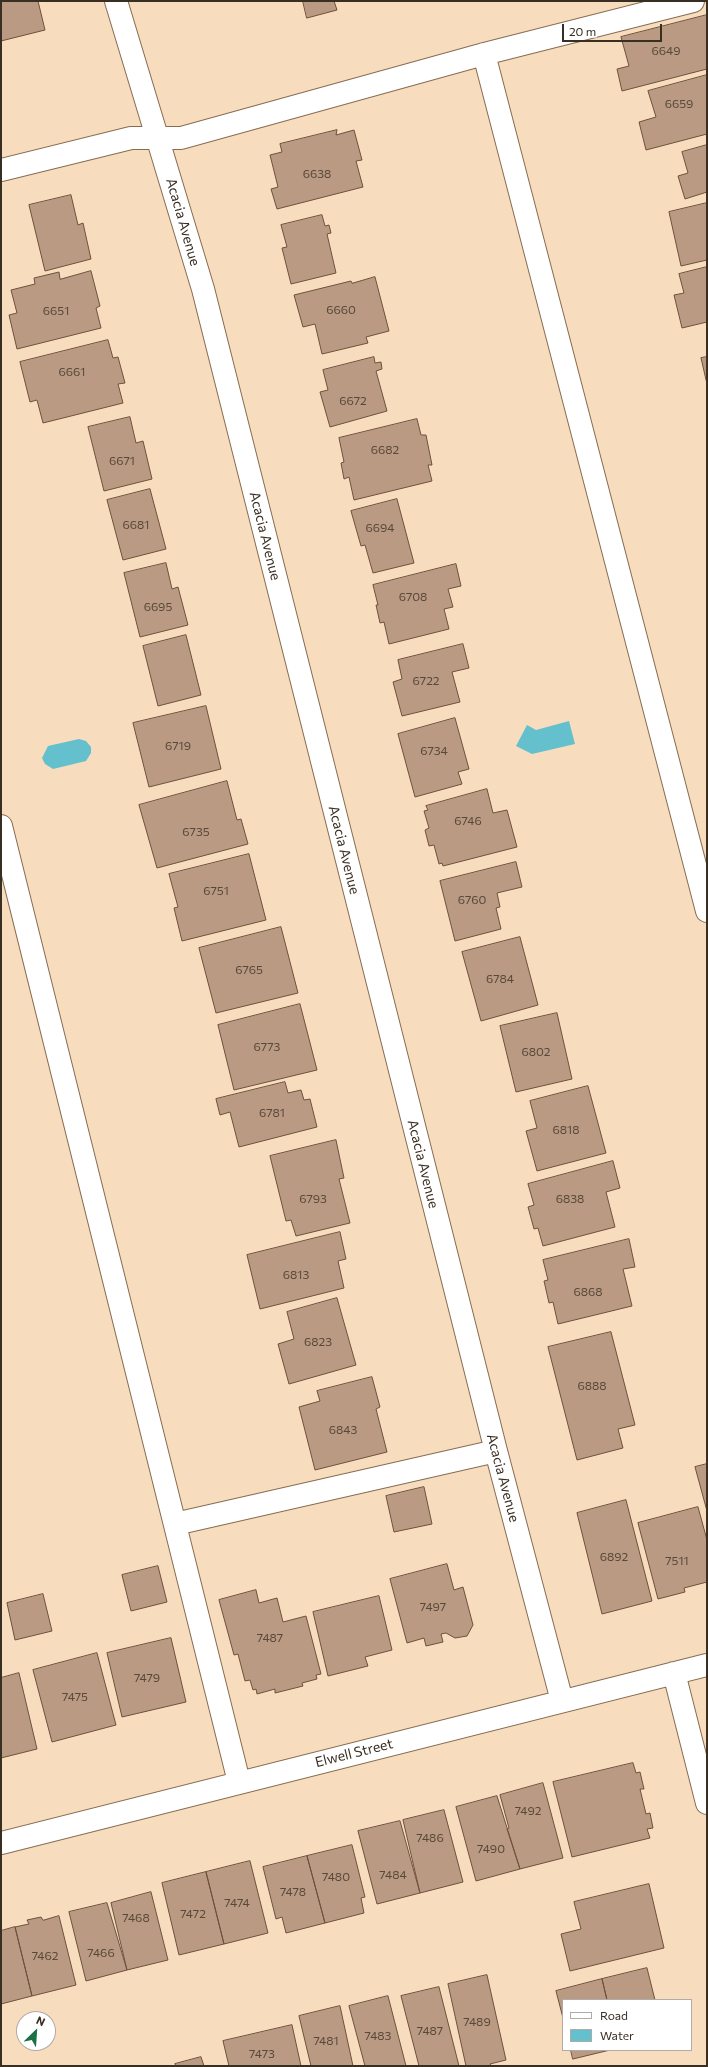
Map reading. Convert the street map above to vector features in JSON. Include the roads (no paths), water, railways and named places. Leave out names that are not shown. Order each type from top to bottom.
[{"type":"street","name":"Acacia Avenue","points":[[116,1],[203,289],[496,1451],[562,1701]]},
{"type":"street","points":[[1,170],[131,138],[181,138],[484,54],[693,1]]},
{"type":"street","points":[[484,54],[707,911]]},
{"type":"street","points":[[1,826],[239,1782]]},
{"type":"street","points":[[175,1524],[496,1451]]},
{"type":"street","name":"Elwell Street","points":[[1,1843],[707,1665]]},
{"type":"street","points":[[674,1673],[707,1803]]},
{"type":"water","points":[[569,721],[575,744],[532,754],[516,746],[527,725],[536,730]]},
{"type":"water","points":[[79,739],[86,741],[91,747],[91,753],[86,761],[53,769],[45,764],[42,758],[48,746]]}]
